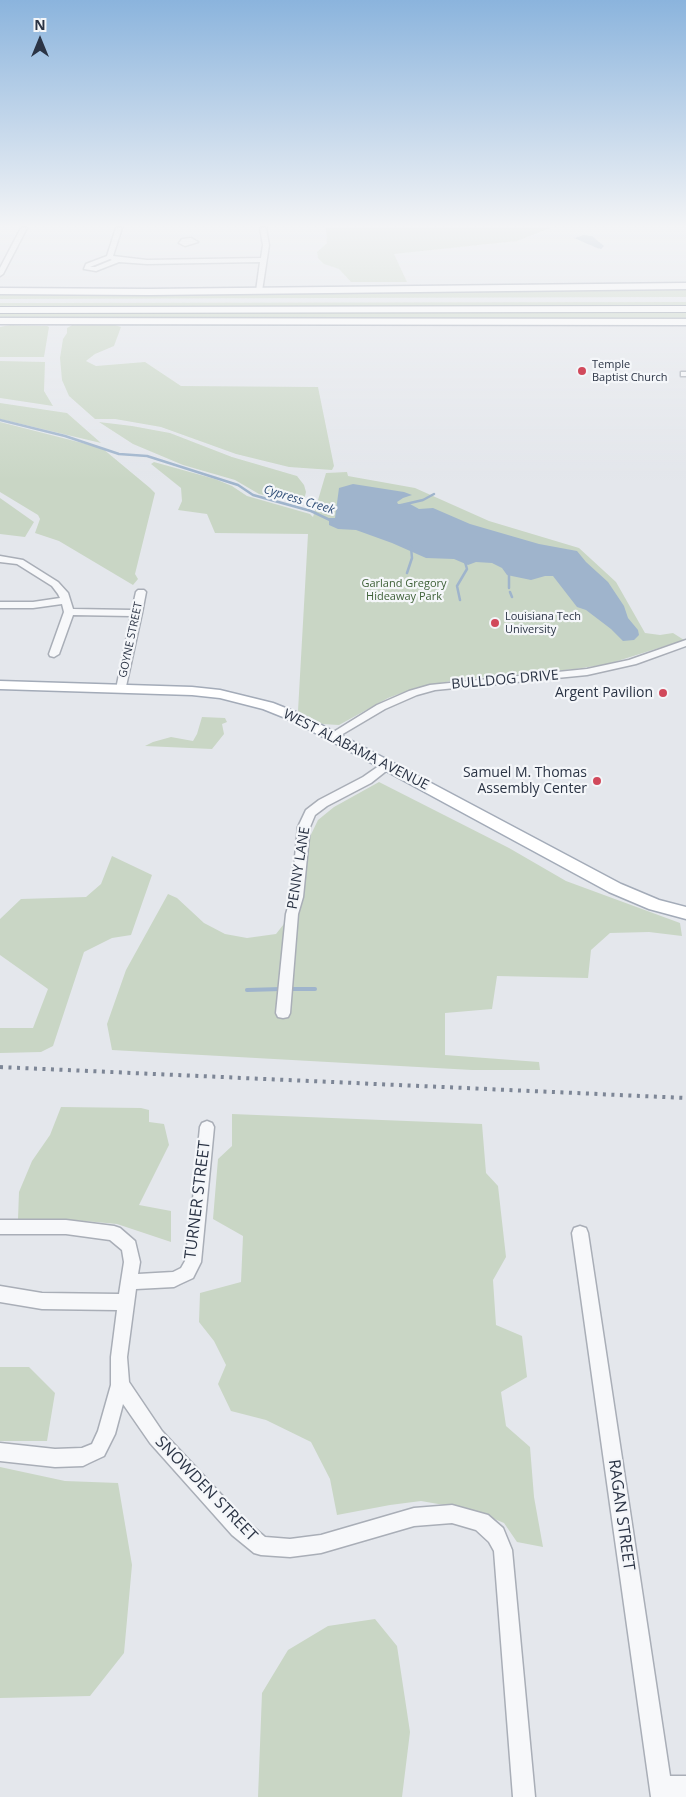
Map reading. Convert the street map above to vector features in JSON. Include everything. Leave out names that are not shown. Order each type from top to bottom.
[{"type":"main road","points":[[0,321],[686,322]]},
{"type":"main road","name":"WEST ALABAMA AVENUE","points":[[0,685],[192,691],[239,698],[287,713],[615,888],[655,905],[686,913]]},
{"type":"street","points":[[0,559],[14,560],[27,567],[59,588],[66,600],[69,612],[54,654]]},
{"type":"street","name":"GOYNE STREET","points":[[121,689],[141,592]]},
{"type":"street","points":[[0,605],[33,605],[66,600]]},
{"type":"street","points":[[69,612],[137,613]]},
{"type":"street","name":"BULLDOG DRIVE","points":[[332,736],[381,707],[429,688],[467,682],[587,672],[632,662],[686,643]]},
{"type":"street","name":"PENNY LANE","points":[[283,1013],[292,914],[297,897],[304,827],[310,813],[323,803],[367,780],[386,765]]},
{"type":"street","name":"TURNER STREET","points":[[129,1282],[174,1279],[187,1273],[193,1262],[207,1127]]},
{"type":"street","points":[[0,1226],[66,1227],[114,1233],[129,1246],[132,1262],[119,1357],[120,1385],[106,1434],[98,1450],[83,1457],[55,1458],[0,1452]]},
{"type":"street","name":"RAGAN STREET","points":[[580,1233],[662,1792]]},
{"type":"street","points":[[0,1294],[42,1301],[126,1302]]},
{"type":"street","name":"SNOWDEN STREET","points":[[120,1385],[156,1437],[239,1528],[261,1546],[290,1548],[321,1544],[414,1517],[452,1514],[481,1522],[496,1535],[503,1550],[524,1797]]},
{"type":"street","points":[[662,1792],[686,1787]]},
{"type":"green space","points":[[0,312],[607,312],[686,313],[686,321],[0,320]]},
{"type":"green space","points":[[74,324],[112,324],[121,327],[114,346],[95,354],[86,361],[96,366],[145,362],[181,386],[318,387],[334,466],[332,470],[289,467],[236,454],[161,427],[115,419],[95,419],[69,396],[62,380],[60,358],[63,339],[67,333],[67,328]]},
{"type":"green space","points":[[10,325],[49,327],[44,357],[0,357],[0,327]]},
{"type":"green space","points":[[0,361],[45,362],[44,391],[53,406],[0,398]]},
{"type":"green space","points":[[0,403],[67,413],[101,443],[0,419]]},
{"type":"green space","points":[[0,422],[102,448],[155,493],[135,574],[138,579],[133,585],[59,541],[35,533],[40,519],[38,515],[0,492]]},
{"type":"green space","points":[[99,422],[170,433],[232,457],[297,476],[304,485],[306,492],[304,500],[300,502],[292,501],[259,494],[235,480],[183,465],[133,444]]},
{"type":"green space","name":"Garland Gregory Hideaway Park","points":[[154,462],[215,479],[232,486],[247,496],[310,514],[313,517],[326,473],[347,472],[348,476],[415,488],[489,521],[579,548],[616,582],[645,633],[660,635],[673,633],[684,640],[608,664],[575,669],[456,680],[415,688],[388,698],[339,725],[322,724],[298,711],[308,534],[215,533],[207,514],[178,510],[182,501],[181,488],[151,464]]},
{"type":"green space","points":[[0,498],[34,522],[25,537],[0,534]]},
{"type":"green space","points":[[202,717],[225,718],[227,722],[222,724],[224,734],[212,749],[145,746],[171,737],[193,741]]},
{"type":"green space","points":[[379,782],[509,848],[566,881],[680,923],[682,936],[649,932],[610,933],[591,950],[588,978],[497,976],[492,1009],[445,1013],[445,1055],[539,1062],[540,1070],[472,1070],[112,1050],[107,1024],[126,970],[168,894],[177,898],[204,923],[225,934],[247,938],[276,934],[291,915],[304,849],[318,820],[334,807]]},
{"type":"green space","points":[[112,856],[152,875],[131,935],[112,938],[84,952],[53,1046],[41,1052],[0,1053],[0,1028],[33,1028],[48,989],[0,955],[0,919],[21,899],[86,897],[101,884]]},
{"type":"green space","points":[[61,1107],[141,1108],[149,1110],[149,1122],[164,1124],[169,1145],[139,1205],[171,1211],[171,1242],[117,1224],[18,1219],[19,1192],[32,1161],[50,1135]]},
{"type":"green space","points":[[232,1114],[482,1124],[486,1173],[498,1186],[506,1257],[493,1280],[496,1325],[522,1336],[527,1377],[501,1392],[506,1426],[530,1447],[534,1497],[543,1547],[517,1542],[504,1523],[473,1510],[421,1501],[337,1515],[330,1479],[311,1442],[266,1420],[231,1411],[218,1384],[226,1365],[214,1341],[199,1322],[200,1293],[241,1282],[243,1236],[213,1219],[218,1159],[232,1146]]},
{"type":"green space","points":[[0,1367],[29,1367],[55,1393],[47,1441],[0,1441]]},
{"type":"green space","points":[[0,1467],[65,1481],[118,1483],[132,1565],[124,1653],[90,1696],[0,1698]]},
{"type":"green space","points":[[375,1619],[397,1646],[410,1732],[402,1797],[258,1797],[262,1693],[288,1650],[328,1626]]},
{"type":"water","points":[[353,484],[404,492],[412,495],[403,498],[397,502],[398,504],[410,504],[419,509],[433,508],[470,524],[539,544],[577,551],[608,582],[624,606],[628,618],[638,630],[639,635],[634,640],[623,641],[586,610],[577,607],[553,576],[531,580],[507,575],[502,568],[492,563],[476,562],[468,565],[454,559],[426,558],[356,530],[338,529],[329,525],[329,518],[335,518],[339,488]]},
{"type":"waterway","name":"Cypress Creek","points":[[0,420],[65,436],[119,454],[147,456],[238,485],[253,495],[311,511],[332,521]]},
{"type":"waterway","points":[[397,506],[423,500],[434,494]]},
{"type":"waterway","points":[[407,573],[412,558],[411,547]]},
{"type":"waterway","points":[[460,600],[457,586],[467,569],[465,562]]},
{"type":"waterway","points":[[509,571],[509,588]]},
{"type":"waterway","points":[[510,592],[512,597]]},
{"type":"waterway","points":[[247,990],[281,989]]},
{"type":"waterway","points":[[288,989],[315,989]]},
{"type":"railway","points":[[0,1067],[686,1098]]},
{"type":"place","name":"Temple Baptist Church","points":[[582,371]]},
{"type":"place","name":"Louisiana Tech University","points":[[495,623]]},
{"type":"place","name":"Argent Pavilion","points":[[663,693]]},
{"type":"place","name":"Samuel M. Thomas Assembly Center","points":[[597,781]]}]
